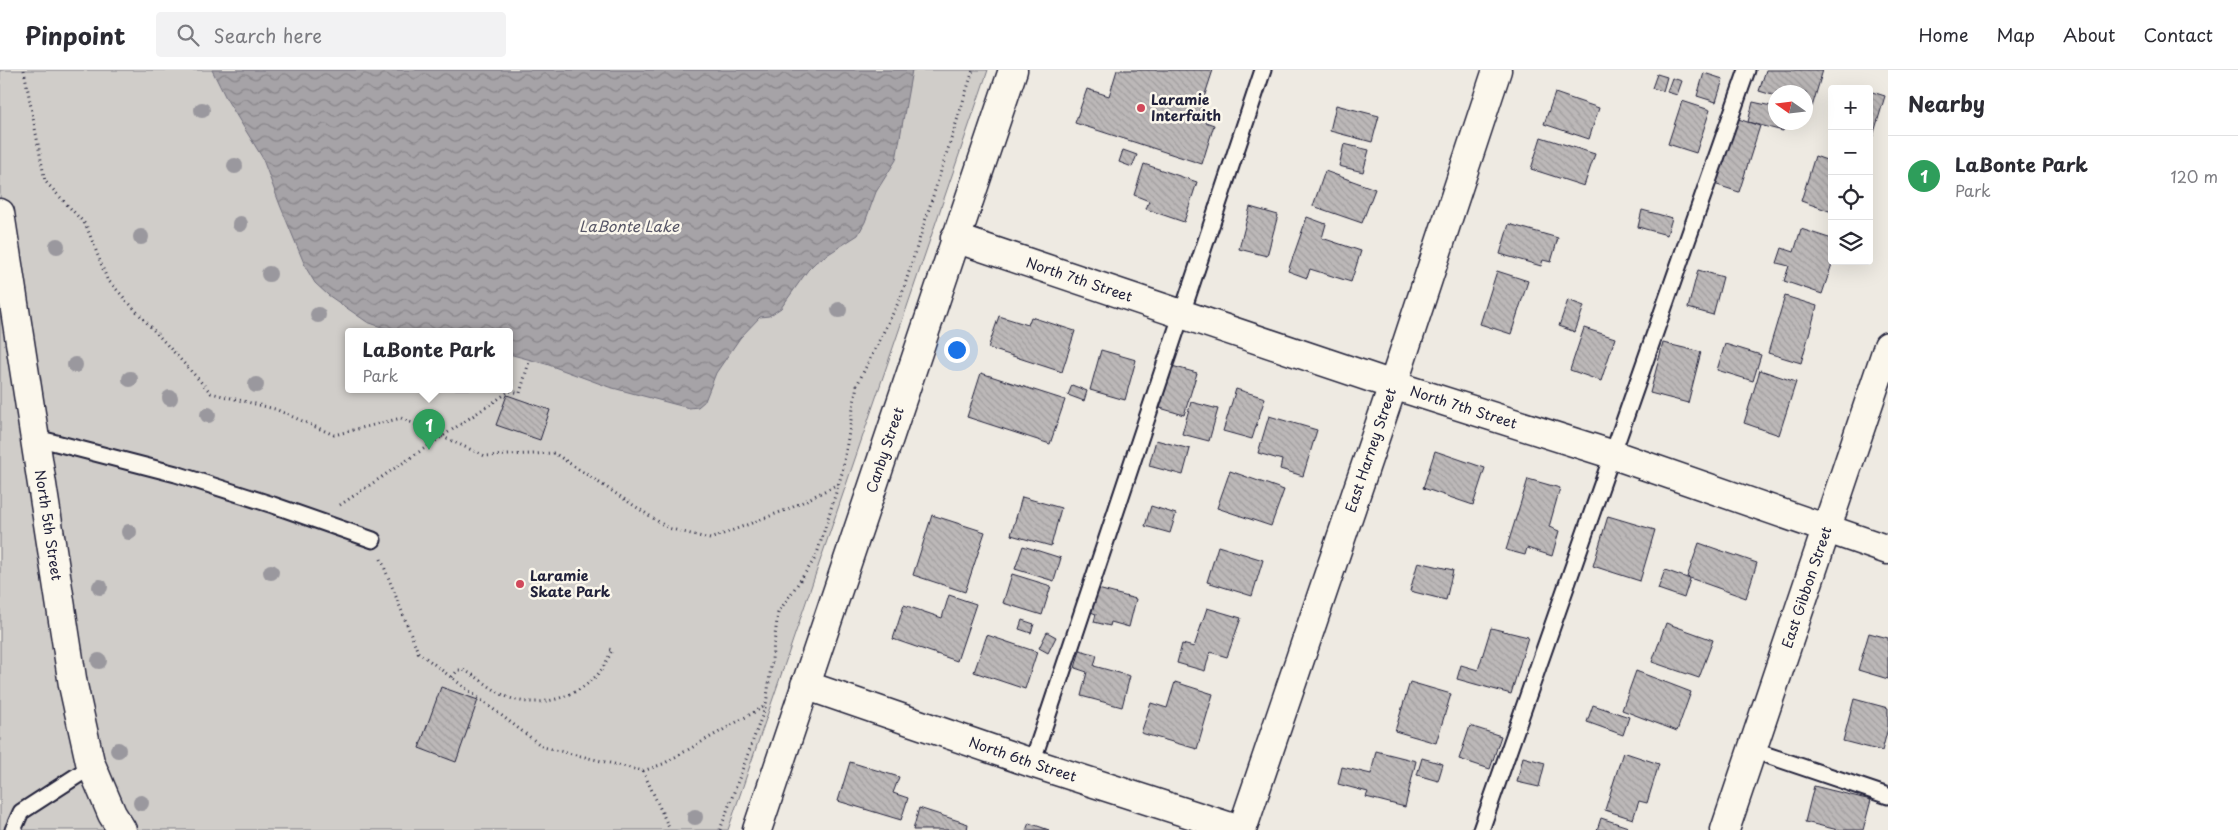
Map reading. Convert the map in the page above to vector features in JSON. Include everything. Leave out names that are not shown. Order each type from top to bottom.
[{"type":"street","name":"Canby Street","points":[[757,830],[1012,70]]},
{"type":"street","name":"East Harney Street","points":[[1241,830],[1393,385],[1497,70]]},
{"type":"street","name":"North 5th Street","points":[[0,213],[33,437],[73,685],[92,766],[112,814],[122,830]]},
{"type":"street","name":"North 7th Street","points":[[955,238],[1393,385],[1614,455],[1888,550]]},
{"type":"street","name":"East Gibbon Street","points":[[1726,830],[1888,346]]},
{"type":"street","name":"North 6th Street","points":[[805,685],[1032,763],[1241,830]]},
{"type":"lane","points":[[1032,763],[1263,70]]},
{"type":"lane","points":[[1481,830],[1748,70]]},
{"type":"lane","points":[[33,437],[176,474],[373,540]]},
{"type":"lane","points":[[1752,750],[1888,796]]},
{"type":"lane","points":[[13,830],[21,812],[92,766]]},
{"type":"path","points":[[24,70],[45,181],[86,226],[107,279],[211,393],[275,409],[334,435],[401,418],[485,456],[554,453],[668,528],[710,539],[791,508],[838,484]]},
{"type":"path","points":[[720,830],[766,705],[778,613],[816,557],[838,484],[857,385],[901,297],[973,70]]},
{"type":"path","points":[[513,392],[520,393],[529,362]]},
{"type":"path","points":[[316,520],[507,393]]},
{"type":"path","points":[[373,540],[418,652],[543,747],[643,771],[663,764],[766,705]]},
{"type":"path","points":[[452,677],[458,670],[463,670],[494,691],[510,698],[524,702],[547,701],[575,692],[594,679],[612,650],[608,650]]},
{"type":"path","points":[[643,771],[670,830]]},
{"type":"shaded area","points":[[0,70],[988,70],[728,830],[0,830]]},
{"type":"water","name":"LaBonte Lake","points":[[212,70],[912,70],[896,160],[876,192],[858,235],[816,262],[808,270],[781,308],[769,316],[760,317],[740,338],[716,373],[705,401],[698,407],[689,408],[609,387],[546,364],[513,355],[513,328],[384,328],[367,322],[328,295],[315,283],[306,268],[262,157],[227,100]]},
{"type":"building","name":"Laramie Interfaith","points":[[1117,70],[1213,70],[1197,119],[1214,125],[1202,164],[1075,123],[1087,89],[1109,96]]},
{"type":"building","points":[[1766,70],[1823,70],[1813,104],[1813,85],[1768,85],[1768,94],[1759,91]]},
{"type":"building","points":[[1704,73],[1723,79],[1716,102],[1697,96]]},
{"type":"building","points":[[1657,74],[1667,77],[1663,91],[1652,88]]},
{"type":"building","points":[[1672,78],[1682,81],[1677,95],[1667,92]]},
{"type":"building","points":[[1873,92],[1885,96],[1873,136]]},
{"type":"building","points":[[1555,93],[1599,108],[1589,139],[1544,124]]},
{"type":"building","points":[[1682,101],[1710,110],[1696,153],[1668,144]]},
{"type":"building","points":[[1753,102],[1768,105],[1768,127],[1748,122]]},
{"type":"building","points":[[1336,105],[1379,116],[1372,142],[1330,131]]},
{"type":"building","points":[[1732,117],[1760,126],[1739,192],[1711,183]]},
{"type":"building","points":[[1541,137],[1595,154],[1584,186],[1531,169]]},
{"type":"building","points":[[1344,144],[1369,150],[1363,172],[1339,166]]},
{"type":"building","points":[[1123,150],[1137,155],[1132,167],[1119,162]]},
{"type":"building","points":[[1815,156],[1828,161],[1828,211],[1801,201]]},
{"type":"building","points":[[1144,164],[1197,182],[1184,222],[1146,209],[1149,201],[1134,195]]},
{"type":"building","points":[[1325,171],[1375,189],[1362,223],[1313,206]]},
{"type":"building","points":[[1250,207],[1278,215],[1267,256],[1239,249]]},
{"type":"building","points":[[1642,210],[1672,218],[1667,235],[1638,227]]},
{"type":"building","points":[[1307,217],[1326,224],[1322,238],[1361,251],[1351,282],[1310,269],[1307,278],[1288,271]]},
{"type":"building","points":[[1509,224],[1558,238],[1551,262],[1543,260],[1541,266],[1500,254]]},
{"type":"building","points":[[1801,229],[1828,238],[1828,265],[1832,265],[1822,294],[1784,281],[1789,266],[1777,263],[1782,248],[1794,252]]},
{"type":"building","points":[[1698,270],[1723,277],[1713,315],[1688,308]]},
{"type":"building","points":[[1497,271],[1528,281],[1511,334],[1480,324]]},
{"type":"building","points":[[1785,296],[1817,306],[1801,363],[1768,353]]},
{"type":"building","points":[[1568,300],[1584,306],[1575,332],[1559,326]]},
{"type":"building","points":[[999,316],[1028,325],[1031,317],[1075,331],[1062,372],[988,348]]},
{"type":"building","points":[[1584,328],[1615,338],[1601,381],[1570,370]]},
{"type":"building","points":[[1663,343],[1701,352],[1688,403],[1650,393]]},
{"type":"building","points":[[1725,344],[1761,355],[1753,381],[1717,370]]},
{"type":"building","points":[[1101,350],[1136,360],[1125,400],[1090,390]]},
{"type":"building","points":[[1172,366],[1197,373],[1184,415],[1160,408]]},
{"type":"building","points":[[1760,370],[1796,382],[1779,435],[1744,423]]},
{"type":"building","points":[[981,373],[1065,400],[1050,444],[967,417]]},
{"type":"building","points":[[1072,385],[1087,391],[1084,401],[1068,395]]},
{"type":"building","points":[[1236,389],[1265,398],[1252,439],[1223,431]]},
{"type":"building","points":[[507,395],[550,410],[540,440],[496,425]]},
{"type":"building","points":[[1191,402],[1218,409],[1209,441],[1182,434]]},
{"type":"building","points":[[1269,416],[1317,430],[1303,476],[1280,469],[1282,460],[1258,453]]},
{"type":"building","points":[[1156,440],[1190,449],[1183,475],[1149,466]]},
{"type":"building","points":[[1435,451],[1485,468],[1473,505],[1423,488]]},
{"type":"building","points":[[1230,471],[1284,490],[1271,526],[1217,508]]},
{"type":"building","points":[[1528,479],[1560,488],[1549,527],[1559,531],[1552,556],[1527,548],[1525,555],[1506,550]]},
{"type":"building","points":[[1022,497],[1061,508],[1051,546],[1011,535]]},
{"type":"building","points":[[1151,506],[1176,514],[1170,533],[1145,526]]},
{"type":"building","points":[[932,515],[985,532],[965,592],[913,575]]},
{"type":"building","points":[[1608,516],[1655,530],[1640,581],[1593,566]]},
{"type":"building","points":[[1699,543],[1757,563],[1746,598],[1687,577]]},
{"type":"building","points":[[1023,546],[1061,558],[1054,581],[1015,569]]},
{"type":"building","points":[[1218,546],[1263,560],[1252,596],[1207,582]]},
{"type":"building","points":[[1418,562],[1453,570],[1446,600],[1410,591]]},
{"type":"building","points":[[1665,570],[1690,579],[1684,598],[1658,589]]},
{"type":"building","points":[[1012,574],[1051,586],[1042,615],[1003,603]]},
{"type":"building","points":[[1094,588],[1136,599],[1129,627],[1111,622],[1110,626],[1094,622],[1096,614],[1088,611]]},
{"type":"building","points":[[949,595],[976,604],[957,661],[893,639],[904,605],[942,618]]},
{"type":"building","points":[[1207,608],[1241,618],[1227,657],[1210,652],[1205,671],[1177,663],[1182,644],[1194,647]]},
{"type":"building","points":[[1022,620],[1034,624],[1031,633],[1019,629]]},
{"type":"building","points":[[1666,623],[1713,640],[1699,678],[1652,662]]},
{"type":"building","points":[[1491,628],[1528,637],[1511,694],[1457,679],[1461,665],[1478,670]]},
{"type":"building","points":[[1047,632],[1056,637],[1048,653],[1039,648]]},
{"type":"building","points":[[1869,633],[1888,638],[1888,679],[1858,670]]},
{"type":"building","points":[[987,635],[1037,652],[1025,689],[974,672]]},
{"type":"building","points":[[1080,650],[1097,655],[1094,666],[1130,676],[1122,707],[1081,696],[1087,672],[1075,668]]},
{"type":"building","points":[[1636,671],[1691,692],[1677,731],[1622,710]]},
{"type":"building","points":[[1175,682],[1213,694],[1197,749],[1141,733],[1151,703],[1167,708]]},
{"type":"building","points":[[1410,682],[1451,694],[1436,743],[1395,731]]},
{"type":"building","points":[[441,687],[478,700],[456,762],[419,748]]},
{"type":"building","points":[[1854,699],[1888,708],[1888,728],[1882,751],[1843,741]]},
{"type":"building","points":[[1593,705],[1629,717],[1623,735],[1587,722]]},
{"type":"building","points":[[1470,726],[1501,736],[1490,769],[1459,759]]},
{"type":"building","points":[[1376,751],[1416,761],[1405,807],[1366,797],[1368,792],[1338,784],[1342,767],[1371,774]]},
{"type":"building","points":[[1623,752],[1659,764],[1647,803],[1639,801],[1633,819],[1605,810]]},
{"type":"building","points":[[1523,757],[1545,763],[1539,787],[1517,782]]},
{"type":"building","points":[[1422,758],[1443,764],[1438,781],[1417,775]]},
{"type":"building","points":[[850,762],[899,777],[893,793],[908,798],[901,820],[838,801]]},
{"type":"building","points":[[1814,786],[1871,800],[1863,830],[1838,830],[1805,822]]},
{"type":"building","points":[[919,808],[968,824],[967,830],[913,830]]},
{"type":"building","points":[[1601,818],[1628,827],[1627,830],[1597,830]]},
{"type":"building","points":[[1029,823],[1049,830],[1026,830]]},
{"type":"place","name":"Laramie Interfaith","points":[[1141,108]]},
{"type":"place","name":"LaBonte Park","points":[[429,450]]},
{"type":"place","name":"Laramie Skate Park","points":[[520,584]]}]
